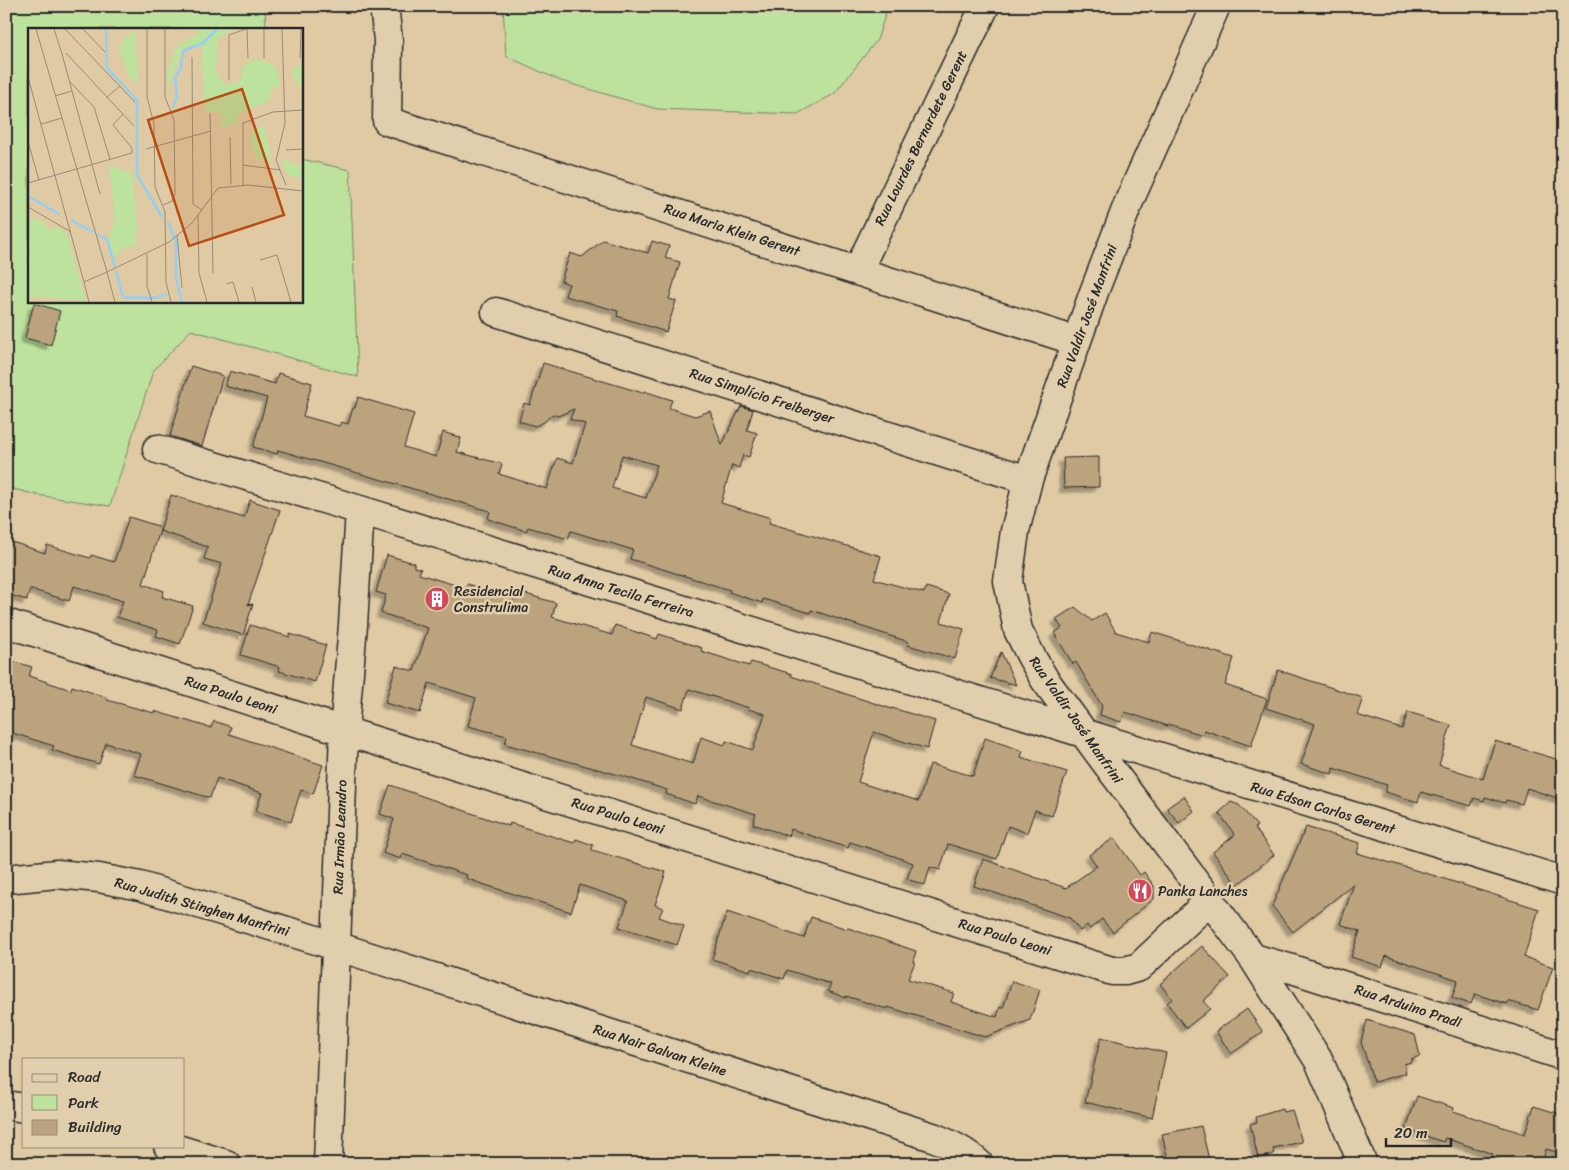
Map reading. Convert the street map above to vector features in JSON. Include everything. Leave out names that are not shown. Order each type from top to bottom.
[{"type":"street","name":"Rua Maria Klein Gerent","points":[[384,6],[388,40],[387,121],[1076,341]]},
{"type":"street","name":"Rua Lourdes Bernardete Gerent","points":[[858,270],[985,6]]},
{"type":"street","name":"Rua Valdir José Manfrini","points":[[1216,6],[1130,200],[1076,341],[1028,480],[1014,532],[1008,581],[1018,630],[1030,656],[1084,734],[1253,958],[1319,1061],[1363,1164]]},
{"type":"street","name":"Rua Simplício Freiberger","points":[[496,312],[1028,480]]},
{"type":"street","name":"Rua Anna Tecila Ferreira","points":[[157,449],[1084,734]]},
{"type":"street","name":"Rua Irmão Leandro","points":[[328,1164],[344,731],[360,510]]},
{"type":"street","name":"Rua Paulo Leoni","points":[[6,623],[344,731],[1112,971],[1125,971],[1139,967],[1209,901]]},
{"type":"street","name":"Rua Edson Carlos Gerent","points":[[1084,734],[1563,881]]},
{"type":"street","name":"Rua Judith Stinghen Manfrini","points":[[6,879],[57,874],[99,878],[140,886],[336,946]]},
{"type":"street","name":"Rua Nair Galvan Kleine","points":[[336,946],[933,1137],[955,1146],[970,1155],[979,1164]]},
{"type":"street","name":"Rua Arduino Pradi","points":[[1253,958],[1563,1056]]},
{"type":"street","points":[[6,1105],[22,1108]]},
{"type":"street","points":[[174,1148],[226,1164]]},
{"type":"green space","points":[[6,6],[265,6],[266,28],[28,28],[28,302],[302,302],[302,159],[350,170],[358,377],[191,330],[153,371],[110,506],[37,495],[6,487]]},
{"type":"green space","points":[[503,6],[888,6],[877,40],[834,94],[797,114],[657,109],[561,81],[506,56]]},
{"type":"building","points":[[603,240],[648,253],[652,241],[669,246],[665,258],[680,262],[669,299],[676,301],[666,332],[617,316],[618,311],[565,296],[569,284],[561,281],[570,253],[582,257]]},
{"type":"building","points":[[34,303],[60,311],[51,345],[25,338]]},
{"type":"building","points":[[543,363],[672,400],[669,408],[695,416],[710,411],[722,445],[741,406],[753,410],[747,430],[757,433],[749,457],[743,455],[739,468],[732,465],[721,503],[771,518],[769,523],[881,556],[874,579],[924,593],[926,587],[949,594],[941,622],[964,629],[955,659],[908,645],[909,642],[811,610],[810,613],[763,599],[762,603],[729,592],[730,590],[630,559],[633,550],[571,531],[568,539],[528,527],[526,531],[488,519],[490,511],[278,450],[277,454],[253,447],[267,398],[225,386],[230,371],[275,384],[278,373],[312,383],[303,416],[339,426],[341,422],[348,424],[358,397],[414,414],[404,447],[436,457],[443,432],[461,438],[457,452],[502,464],[499,474],[547,489],[557,458],[573,463],[585,424],[570,419],[574,409],[558,416],[553,414],[544,422],[535,426],[519,421],[524,403],[530,405]],"holes":[[[622,455],[657,465],[646,498],[612,488]]]},
{"type":"building","points":[[191,366],[223,376],[202,446],[170,436]]},
{"type":"building","points":[[1099,457],[1099,487],[1064,488],[1063,458]]},
{"type":"building","points":[[171,495],[244,518],[250,500],[280,510],[248,605],[253,604],[243,635],[203,622],[222,564],[204,559],[208,547],[160,531]]},
{"type":"building","points":[[129,517],[161,527],[143,584],[164,591],[162,597],[193,606],[180,644],[156,636],[158,630],[117,617],[123,601],[74,586],[69,601],[30,589],[27,600],[6,594],[6,551],[9,541],[45,553],[47,545],[90,558],[91,555],[114,562]]},
{"type":"building","points":[[387,555],[414,563],[414,567],[421,569],[419,574],[465,588],[467,584],[517,600],[519,592],[556,603],[552,617],[612,635],[615,625],[657,639],[659,634],[702,648],[701,651],[749,666],[751,662],[792,674],[791,676],[935,721],[927,749],[874,732],[858,782],[919,801],[930,764],[973,776],[985,738],[1023,751],[1021,757],[1067,772],[1052,816],[1035,810],[1027,833],[1008,826],[997,859],[948,844],[940,870],[930,867],[925,885],[907,879],[913,863],[894,856],[850,842],[848,848],[791,829],[789,836],[753,824],[756,814],[698,796],[695,804],[666,794],[667,790],[623,776],[505,744],[507,736],[468,726],[476,698],[429,683],[420,713],[385,703],[396,666],[414,671],[428,628],[381,613],[386,595],[376,592]],"holes":[[[689,689],[765,714],[753,750],[726,741],[725,745],[701,737],[693,764],[632,745],[646,697],[683,709]]]},
{"type":"building","points":[[1075,607],[1092,621],[1105,613],[1116,632],[1149,642],[1152,632],[1234,658],[1225,685],[1267,699],[1251,746],[1204,730],[1203,735],[1125,712],[1121,722],[1100,715],[1102,706],[1076,662],[1073,664],[1054,633],[1062,628],[1056,619]]},
{"type":"building","points":[[250,625],[326,645],[315,682],[279,671],[280,667],[241,655]]},
{"type":"building","points":[[1001,652],[1016,685],[990,678]]},
{"type":"building","points":[[6,659],[32,667],[29,676],[71,690],[72,686],[108,698],[107,700],[154,713],[154,711],[211,728],[214,721],[231,727],[229,734],[323,765],[313,794],[301,790],[291,822],[256,811],[262,793],[217,778],[210,798],[134,775],[141,754],[106,743],[99,764],[52,750],[54,746],[6,731]]},
{"type":"building","points":[[1278,670],[1363,698],[1357,715],[1402,729],[1408,712],[1451,725],[1439,765],[1483,779],[1495,741],[1563,761],[1563,800],[1527,788],[1522,804],[1506,800],[1505,803],[1485,797],[1484,801],[1474,798],[1471,806],[1421,792],[1418,802],[1385,792],[1387,785],[1333,768],[1332,774],[1301,764],[1315,724],[1266,708]]},
{"type":"building","points":[[390,785],[509,826],[510,823],[574,843],[576,839],[593,845],[592,850],[666,872],[655,905],[663,908],[659,917],[684,926],[677,945],[619,927],[628,901],[580,885],[571,912],[479,883],[466,878],[467,875],[402,854],[401,859],[383,853],[394,819],[380,814]]},
{"type":"building","points":[[1184,796],[1194,811],[1179,823],[1167,808]]},
{"type":"building","points":[[1231,802],[1239,805],[1257,826],[1255,828],[1274,855],[1237,885],[1213,852],[1235,835],[1219,813]]},
{"type":"building","points":[[1306,827],[1360,843],[1357,853],[1539,909],[1524,957],[1553,967],[1538,1010],[1508,1001],[1507,1004],[1475,994],[1471,1004],[1452,998],[1458,980],[1386,956],[1382,967],[1351,957],[1360,931],[1340,924],[1354,884],[1293,932],[1272,906]]},
{"type":"building","points":[[1114,838],[1140,875],[1144,872],[1154,886],[1154,899],[1113,932],[1102,919],[1090,929],[1087,925],[1080,931],[1070,918],[974,886],[983,859],[1066,888],[1097,866],[1089,855]]},
{"type":"building","points":[[727,912],[804,938],[811,917],[916,951],[913,962],[915,962],[908,979],[954,993],[951,1002],[997,1017],[1000,1007],[1003,1008],[1012,981],[1040,990],[1030,1020],[985,1037],[888,1007],[887,1009],[846,996],[846,998],[828,991],[831,984],[787,970],[784,979],[751,968],[750,971],[712,959]]},
{"type":"building","points":[[1202,946],[1230,977],[1203,1001],[1210,1009],[1186,1028],[1167,1003],[1172,999],[1160,984]]},
{"type":"building","points":[[1247,1009],[1263,1032],[1231,1054],[1216,1031]]},
{"type":"building","points":[[1367,1020],[1415,1035],[1420,1056],[1404,1064],[1406,1073],[1374,1082],[1361,1042]]},
{"type":"building","points":[[1101,1037],[1166,1053],[1152,1118],[1085,1102]]},
{"type":"building","points":[[1417,1096],[1454,1108],[1453,1111],[1525,1134],[1534,1106],[1563,1115],[1563,1154],[1546,1149],[1542,1164],[1513,1164],[1492,1157],[1493,1154],[1445,1138],[1443,1142],[1406,1129]]},
{"type":"building","points":[[1282,1109],[1283,1112],[1292,1110],[1302,1142],[1273,1148],[1274,1154],[1258,1158],[1250,1124],[1257,1122],[1256,1117]]},
{"type":"building","points":[[1201,1126],[1210,1164],[1169,1164],[1162,1134]]},
{"type":"place","name":"Residencial Construlima","points":[[437,599]]},
{"type":"place","name":"Panka Lanches","points":[[1140,891]]}]
